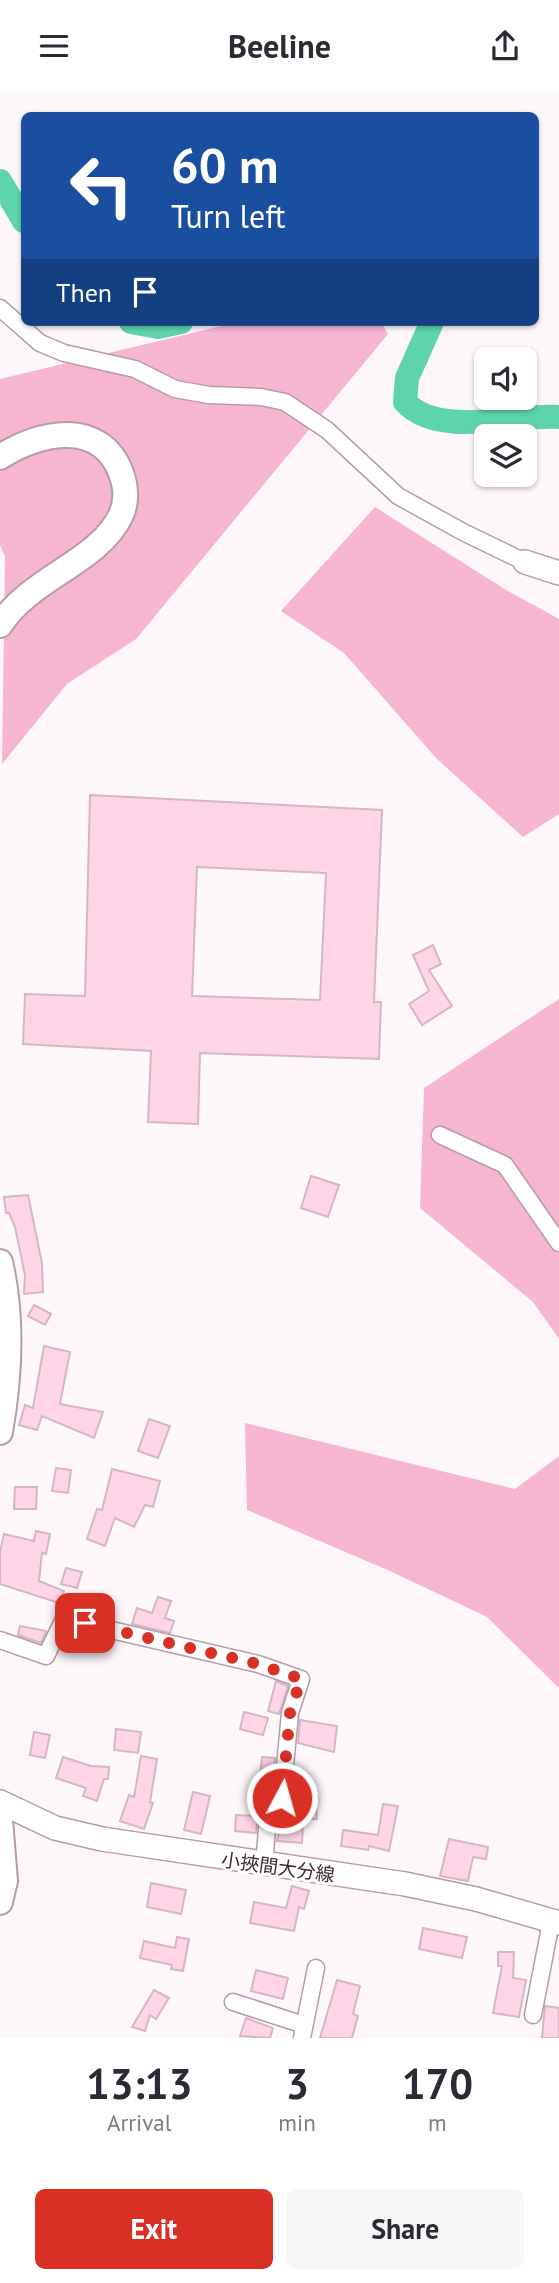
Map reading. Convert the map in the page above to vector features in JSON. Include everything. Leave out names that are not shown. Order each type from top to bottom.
[{"type":"main road","points":[[0,457],[14,449],[43,440],[67,436],[90,437],[107,447],[113,455],[125,492],[120,517],[96,545],[34,588],[0,625]]},
{"type":"main road","points":[[525,562],[559,573]]},
{"type":"main road","points":[[0,1262],[9,1336],[1,1423]]},
{"type":"main road","name":"小挾間大分線","points":[[0,1802],[55,1828],[102,1839],[405,1884],[476,1899],[555,1922]]},
{"type":"main road","points":[[0,1820],[5,1881],[0,1902]]},
{"type":"street","points":[[0,308],[40,343],[64,353],[135,369],[175,389],[209,395],[261,397],[285,402],[327,430],[398,496],[525,562]]},
{"type":"street","points":[[440,1135],[505,1165],[559,1243]]},
{"type":"street","points":[[0,1640],[46,1656],[64,1619],[258,1664],[301,1679],[290,1713],[282,1798],[267,1829],[264,1865]]},
{"type":"street","points":[[533,2015],[555,1922]]},
{"type":"street","points":[[233,2002],[303,2031],[316,1968]]},
{"type":"shaded area","points":[[221,326],[383,326],[388,334],[136,639],[67,684],[2,764],[5,557],[0,545],[0,379]]},
{"type":"shaded area","points":[[375,507],[506,590],[559,619],[559,814],[523,837],[436,758],[344,653],[281,611]]},
{"type":"shaded area","points":[[559,999],[559,1339],[533,1302],[420,1208],[424,1088]]},
{"type":"shaded area","points":[[245,1423],[515,1489],[559,1456],[559,1688],[487,1617],[390,1571],[247,1510]]},
{"type":"building","points":[[90,795],[382,810],[374,1002],[381,1002],[379,1059],[200,1053],[198,1124],[148,1122],[151,1051],[23,1044],[25,994],[85,996]],"holes":[[[197,867],[326,873],[320,1000],[192,996]]]},
{"type":"building","points":[[433,945],[441,964],[429,970],[452,1006],[422,1025],[409,1004],[429,991],[413,955]]},
{"type":"building","points":[[311,1176],[339,1185],[328,1217],[301,1208]]},
{"type":"building","points":[[28,1195],[42,1263],[43,1292],[24,1294],[25,1275],[15,1227],[9,1213],[6,1213],[4,1197]]},
{"type":"building","points":[[34,1305],[51,1314],[45,1325],[28,1316]]},
{"type":"building","points":[[44,1346],[70,1352],[60,1404],[103,1412],[94,1438],[42,1416],[37,1430],[19,1425],[25,1405],[33,1408]]},
{"type":"building","points":[[149,1419],[170,1426],[158,1458],[138,1451]]},
{"type":"building","points":[[56,1468],[71,1470],[68,1493],[52,1491]]},
{"type":"building","points":[[112,1469],[160,1481],[153,1507],[145,1505],[134,1527],[115,1518],[105,1546],[87,1539],[97,1509],[102,1510]]},
{"type":"building","points":[[15,1487],[37,1487],[36,1509],[14,1509]]},
{"type":"building","points":[[36,1531],[50,1534],[46,1554],[42,1553],[39,1581],[64,1591],[59,1603],[0,1584],[0,1552],[4,1534],[34,1541]]},
{"type":"building","points":[[66,1568],[82,1572],[77,1588],[61,1584]]},
{"type":"building","points":[[158,1597],[171,1601],[165,1618],[174,1621],[170,1633],[132,1624],[137,1608],[152,1613]]},
{"type":"building","points":[[20,1626],[46,1631],[41,1643],[18,1635]]},
{"type":"building","points":[[276,1681],[288,1686],[279,1714],[268,1711]]},
{"type":"building","points":[[244,1712],[268,1718],[263,1735],[240,1729]]},
{"type":"building","points":[[300,1720],[337,1726],[334,1752],[298,1743]]},
{"type":"building","points":[[116,1729],[141,1732],[138,1753],[114,1750]]},
{"type":"building","points":[[34,1732],[50,1735],[45,1758],[30,1755]]},
{"type":"building","points":[[141,1756],[157,1759],[150,1802],[153,1803],[144,1829],[120,1821],[129,1795],[134,1797]]},
{"type":"building","points":[[63,1757],[91,1766],[109,1767],[108,1779],[104,1779],[97,1801],[83,1796],[86,1788],[56,1778]]},
{"type":"building","points":[[262,1757],[275,1758],[272,1789],[259,1788]]},
{"type":"building","points":[[193,1792],[210,1796],[201,1834],[184,1830]]},
{"type":"building","points":[[383,1804],[398,1806],[389,1851],[369,1846],[368,1850],[341,1846],[343,1830],[378,1835]]},
{"type":"building","points":[[316,1808],[317,1819],[301,1819],[301,1809]]},
{"type":"building","points":[[236,1815],[258,1816],[256,1833],[235,1831]]},
{"type":"building","points":[[282,1822],[303,1824],[302,1843],[277,1841]]},
{"type":"building","points":[[449,1839],[488,1847],[486,1859],[473,1857],[468,1881],[440,1876]]},
{"type":"building","points":[[151,1883],[186,1890],[181,1914],[147,1907]]},
{"type":"building","points":[[292,1886],[309,1891],[304,1909],[299,1907],[294,1931],[250,1923],[254,1902],[286,1908]]},
{"type":"building","points":[[423,1928],[467,1937],[462,1958],[419,1949]]},
{"type":"building","points":[[177,1937],[189,1939],[183,1971],[171,1969],[172,1965],[140,1958],[144,1941],[175,1948]]},
{"type":"building","points":[[498,1952],[514,1952],[513,1978],[526,1980],[519,2017],[493,2013],[502,1966],[498,1966]]},
{"type":"building","points":[[256,1970],[288,1978],[283,1999],[251,1991]]},
{"type":"building","points":[[337,1980],[360,1986],[353,2014],[358,2016],[352,2038],[320,2038]]},
{"type":"building","points":[[154,1990],[169,1998],[156,2019],[150,2015],[145,2031],[132,2027]]},
{"type":"building","points":[[545,2006],[559,2008],[559,2038],[542,2038]]},
{"type":"building","points":[[246,2018],[273,2028],[270,2038],[240,2036]]},
{"type":"waterway","points":[[0,181],[21,216]]},
{"type":"waterway","points":[[153,326],[163,326]]},
{"type":"waterway","points":[[430,326],[407,378],[405,402],[419,413],[457,422],[559,417]]},
{"type":"route","points":[[85,1623],[258,1664],[301,1679],[290,1713],[282,1798]]}]
